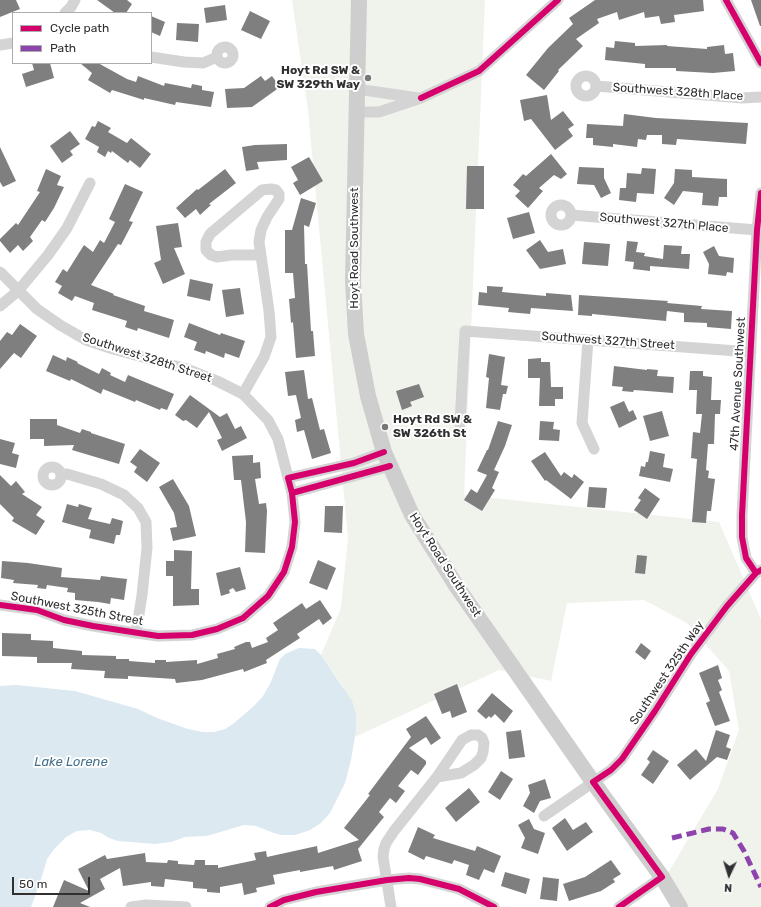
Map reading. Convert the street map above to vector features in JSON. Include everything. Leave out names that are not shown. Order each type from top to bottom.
[{"type":"main road","name":"Hoyt Road Southwest","points":[[359,0],[353,282],[356,334],[368,396],[387,459],[412,515],[458,587],[593,782],[662,877],[680,907]]},
{"type":"street","points":[[357,112],[379,112],[421,98],[479,71],[558,0]]},
{"type":"street","points":[[726,0],[761,63]]},
{"type":"street","points":[[0,45],[12,43]]},
{"type":"street","points":[[152,57],[196,63],[203,63],[217,58]]},
{"type":"street","name":"Southwest 328th Place","points":[[596,86],[742,98],[761,96]]},
{"type":"street","points":[[358,89],[421,98]]},
{"type":"street","points":[[0,306],[18,291],[48,255],[67,228],[90,183]]},
{"type":"street","points":[[243,394],[264,356],[270,337],[268,311],[261,256],[259,242],[261,230],[267,217],[279,199],[279,194],[276,190],[271,189],[262,190],[210,234],[206,242],[206,250],[211,256],[261,256]]},
{"type":"street","name":"47th Avenue Southwest","points":[[759,572],[746,558],[742,537],[742,515],[757,230],[761,193]]},
{"type":"street","name":"Southwest 327th Place","points":[[571,216],[757,230]]},
{"type":"street","name":"Southwest 328th Street","points":[[0,272],[37,309],[60,325],[86,340],[187,369],[217,381],[243,394],[268,420],[278,439],[292,494]]},
{"type":"street","name":"Southwest 327th Street","points":[[460,424],[465,331],[751,352]]},
{"type":"street","points":[[588,340],[582,423],[594,449]]},
{"type":"street","points":[[288,478],[354,463],[387,459]]},
{"type":"street","points":[[292,494],[387,459]]},
{"type":"street","points":[[61,474],[67,474],[101,484],[124,495],[138,508],[146,522],[147,548],[136,633]]},
{"type":"street","name":"Southwest 325th Street","points":[[0,605],[37,610],[64,620],[158,636],[192,635],[217,629],[243,618],[268,596],[284,572],[292,547],[295,522],[292,494]]},
{"type":"street","name":"Southwest 325th Way","points":[[544,816],[611,770],[622,759],[655,711],[691,654],[727,606],[759,572]]},
{"type":"street","points":[[390,907],[383,854],[386,843],[437,777]]},
{"type":"street","points":[[619,907],[662,877]]},
{"type":"street","points":[[270,907],[284,900],[300,896],[387,880],[420,879],[459,889],[494,907]]},
{"type":"street","points":[[130,907],[146,905],[186,907]]},
{"type":"shaded area","points":[[292,0],[485,0],[464,495],[719,522],[761,619],[761,907],[688,907],[668,873],[718,789],[739,730],[729,671],[687,623],[644,600],[567,603],[551,681],[499,670],[355,737],[356,714],[342,685],[321,655],[341,608],[348,538],[308,110]]},
{"type":"water","name":"Lake Lorene","points":[[299,648],[315,649],[321,655],[352,701],[356,714],[356,730],[351,760],[345,783],[330,813],[321,823],[310,830],[295,835],[281,835],[256,826],[244,825],[207,836],[185,837],[171,842],[155,844],[118,841],[101,833],[90,830],[77,831],[66,837],[47,859],[31,907],[0,907],[0,686],[16,685],[75,691],[138,709],[157,718],[188,729],[203,732],[214,732],[225,729],[233,724],[254,706],[263,696],[270,684],[280,659],[285,654]]},
{"type":"building","points":[[0,0],[16,0],[20,9],[0,17]]},
{"type":"building","points":[[97,0],[127,0],[132,4],[127,12],[114,12]]},
{"type":"building","points":[[595,0],[703,0],[704,11],[674,15],[675,22],[661,24],[659,16],[645,18],[644,12],[619,20],[617,12],[597,19],[599,23],[576,39],[583,46],[558,70],[559,71],[544,90],[526,75],[548,48],[573,24],[569,18]]},
{"type":"building","points":[[751,0],[761,0],[761,26],[760,26]]},
{"type":"building","points":[[225,5],[227,20],[206,23],[204,8]]},
{"type":"building","points":[[250,11],[270,21],[261,39],[241,30]]},
{"type":"building","points":[[152,16],[165,22],[160,36],[152,32]]},
{"type":"building","points":[[177,23],[199,24],[198,42],[176,40]]},
{"type":"building","points":[[615,41],[635,43],[635,46],[667,45],[707,49],[707,47],[724,45],[725,54],[733,53],[735,71],[713,73],[676,71],[676,68],[645,68],[645,64],[605,60],[606,47],[614,48]]},
{"type":"building","points":[[32,64],[50,64],[54,78],[26,87],[22,74],[34,70]]},
{"type":"building","points":[[81,64],[100,64],[127,79],[136,82],[138,76],[164,86],[165,83],[191,88],[192,84],[202,86],[202,90],[214,92],[211,107],[176,102],[175,105],[144,98],[144,100],[112,90],[110,93],[88,80],[92,73]]},
{"type":"building","points":[[261,76],[265,81],[272,76],[280,87],[252,107],[227,108],[225,89],[244,88]]},
{"type":"building","points":[[547,95],[551,120],[563,111],[574,125],[568,129],[573,136],[555,150],[531,119],[524,121],[520,100]]},
{"type":"building","points":[[624,114],[656,118],[748,123],[746,144],[677,139],[676,145],[662,144],[662,135],[647,135],[646,140],[638,139],[637,147],[613,144],[613,147],[593,145],[593,138],[586,138],[587,124],[623,126]]},
{"type":"building","points":[[98,121],[111,128],[108,132],[127,143],[131,138],[151,154],[140,168],[130,160],[128,163],[112,151],[111,153],[108,151],[105,157],[97,152],[99,147],[85,139],[92,126],[95,127]]},
{"type":"building","points":[[70,131],[80,144],[70,151],[73,155],[62,163],[50,146]]},
{"type":"building","points":[[287,144],[287,160],[257,162],[259,169],[246,171],[242,147]]},
{"type":"building","points":[[0,147],[16,181],[3,187],[0,182]]},
{"type":"building","points":[[551,154],[567,174],[561,179],[554,175],[539,188],[543,191],[528,208],[515,196],[520,191],[513,185],[523,174],[526,176]]},
{"type":"building","points":[[309,157],[323,181],[300,195],[293,183],[298,180],[291,167]]},
{"type":"building","points":[[467,166],[484,166],[484,209],[466,209]]},
{"type":"building","points":[[579,167],[604,168],[604,178],[611,193],[601,198],[594,185],[577,184]]},
{"type":"building","points":[[642,168],[656,169],[654,194],[637,193],[636,202],[619,200],[620,188],[626,188],[627,173],[641,174]]},
{"type":"building","points":[[46,169],[61,176],[57,185],[64,187],[54,208],[45,222],[42,220],[30,237],[33,241],[23,251],[18,245],[10,253],[0,239],[16,223],[18,225],[40,192],[37,191]]},
{"type":"building","points":[[225,169],[236,183],[209,204],[211,205],[200,215],[196,209],[185,218],[176,208],[197,189],[198,190]]},
{"type":"building","points":[[675,169],[692,170],[692,177],[727,179],[727,197],[719,197],[718,206],[702,205],[703,193],[683,191],[674,205],[664,198],[674,183]]},
{"type":"building","points":[[125,184],[143,192],[129,221],[133,222],[121,245],[118,244],[91,285],[114,294],[113,295],[145,306],[144,311],[174,320],[169,338],[138,328],[137,331],[125,327],[127,321],[92,310],[94,303],[75,296],[72,301],[58,293],[62,286],[55,282],[63,269],[67,272],[84,245],[93,252],[100,240],[104,243],[115,222],[109,219]]},
{"type":"building","points":[[301,198],[316,203],[309,227],[304,225],[305,264],[307,264],[311,331],[313,331],[315,356],[296,358],[293,322],[291,323],[289,299],[295,298],[293,273],[285,273],[285,230],[292,230]]},
{"type":"building","points":[[529,212],[535,233],[513,239],[507,218]]},
{"type":"building","points":[[178,223],[182,247],[174,248],[185,274],[163,284],[154,263],[161,260],[156,226]]},
{"type":"building","points":[[540,240],[548,252],[563,249],[566,264],[540,269],[526,250]]},
{"type":"building","points":[[627,241],[638,242],[636,252],[645,253],[644,256],[663,259],[664,245],[682,246],[681,254],[690,254],[689,269],[650,266],[650,271],[633,269],[634,262],[625,261]]},
{"type":"building","points":[[584,242],[610,244],[608,266],[582,264]]},
{"type":"building","points":[[714,246],[719,256],[734,258],[733,273],[727,272],[726,276],[708,274],[709,264],[703,252]]},
{"type":"building","points":[[190,279],[213,284],[210,301],[187,296]]},
{"type":"building","points":[[487,286],[503,287],[502,292],[546,296],[546,293],[571,295],[573,311],[531,308],[530,314],[508,312],[509,308],[478,305],[479,292],[487,293]]},
{"type":"building","points":[[240,288],[244,314],[226,317],[222,290]]},
{"type":"building","points":[[579,295],[668,301],[667,303],[702,306],[701,309],[732,311],[731,329],[707,327],[707,323],[684,322],[684,313],[667,311],[666,321],[592,314],[592,316],[578,315]]},
{"type":"building","points":[[189,323],[220,335],[221,333],[245,341],[239,358],[225,353],[224,358],[206,351],[205,354],[194,350],[197,342],[184,337]]},
{"type":"building","points":[[20,324],[37,336],[21,358],[14,353],[0,369],[0,341],[7,332],[12,335]]},
{"type":"building","points":[[489,354],[505,357],[501,385],[508,386],[506,394],[503,394],[500,410],[486,408],[489,378],[486,377]]},
{"type":"building","points":[[53,355],[66,361],[67,357],[99,374],[102,368],[111,373],[110,375],[125,382],[128,375],[174,394],[167,410],[161,408],[160,410],[103,389],[101,394],[71,379],[70,381],[46,371]]},
{"type":"building","points":[[541,358],[541,362],[550,362],[551,387],[563,387],[563,399],[555,399],[555,406],[539,406],[540,378],[528,378],[528,359]]},
{"type":"building","points":[[614,366],[658,370],[657,376],[674,377],[673,393],[634,390],[633,392],[622,391],[623,387],[612,386]]},
{"type":"building","points":[[304,370],[308,399],[312,398],[320,430],[324,429],[331,453],[312,459],[304,430],[297,432],[295,420],[301,418],[296,395],[288,396],[285,372]]},
{"type":"building","points":[[690,371],[703,371],[703,376],[712,377],[711,400],[721,400],[720,414],[715,414],[714,444],[708,444],[706,470],[709,471],[708,478],[715,479],[711,511],[707,511],[706,523],[692,522],[697,459],[691,458],[693,432],[700,433],[702,414],[696,414],[697,390],[689,390]]},
{"type":"building","points":[[419,384],[424,397],[410,402],[412,406],[402,410],[396,391]]},
{"type":"building","points":[[190,395],[220,417],[227,413],[235,429],[241,426],[247,438],[222,451],[217,440],[222,438],[209,412],[197,428],[186,420],[183,421],[175,415]]},
{"type":"building","points":[[624,401],[629,412],[633,410],[637,419],[619,428],[610,407]]},
{"type":"building","points":[[662,411],[669,436],[650,441],[643,416]]},
{"type":"building","points":[[30,419],[57,419],[57,425],[80,433],[82,429],[125,444],[119,464],[72,450],[74,445],[44,446],[44,439],[30,439]]},
{"type":"building","points":[[498,421],[512,425],[505,446],[494,470],[499,472],[492,488],[495,490],[482,511],[464,500],[471,489],[477,493],[487,475],[477,471],[488,450]]},
{"type":"building","points":[[540,421],[554,422],[553,429],[560,430],[559,441],[539,440]]},
{"type":"building","points":[[0,439],[15,443],[12,453],[19,455],[16,468],[0,464]]},
{"type":"building","points":[[140,449],[160,463],[147,482],[134,472],[137,467],[130,462]]},
{"type":"building","points":[[650,451],[665,454],[663,467],[673,469],[670,482],[639,476],[641,466],[645,467],[646,462],[648,462]]},
{"type":"building","points":[[545,452],[561,476],[564,472],[572,478],[574,474],[584,482],[571,499],[546,480],[545,481],[531,461]]},
{"type":"building","points":[[253,455],[253,463],[260,462],[261,478],[255,479],[259,504],[266,503],[267,511],[265,553],[245,552],[246,522],[241,480],[234,480],[232,456]]},
{"type":"building","points":[[0,475],[11,486],[16,481],[25,492],[22,494],[42,507],[36,515],[45,521],[36,535],[12,521],[14,518],[0,504]]},
{"type":"building","points":[[173,479],[189,506],[196,536],[173,541],[170,528],[177,527],[174,513],[159,487]]},
{"type":"building","points":[[589,487],[607,488],[605,508],[587,507]]},
{"type":"building","points":[[645,488],[660,499],[647,519],[634,510],[641,500],[638,498]]},
{"type":"building","points":[[67,504],[78,507],[79,504],[92,508],[88,519],[110,524],[112,518],[123,521],[120,535],[116,535],[114,544],[89,538],[91,530],[62,522]]},
{"type":"building","points":[[325,506],[343,506],[342,533],[324,532]]},
{"type":"building","points":[[174,550],[192,551],[191,589],[199,589],[199,605],[173,606],[173,576],[166,576],[166,561],[174,561]]},
{"type":"building","points":[[637,555],[647,556],[645,574],[635,573]]},
{"type":"building","points":[[318,560],[336,568],[327,590],[309,583]]},
{"type":"building","points":[[2,561],[62,568],[61,577],[100,580],[101,576],[127,579],[124,600],[111,598],[110,604],[75,600],[75,593],[67,592],[68,588],[47,585],[46,589],[37,588],[38,585],[13,583],[14,580],[1,578]]},
{"type":"building","points":[[240,567],[246,589],[236,592],[233,588],[229,590],[230,593],[221,596],[216,573]]},
{"type":"building","points":[[320,600],[332,618],[323,625],[319,619],[297,634],[300,638],[266,660],[267,663],[244,672],[243,669],[202,680],[176,683],[175,679],[128,676],[128,679],[104,678],[105,671],[71,669],[72,663],[37,663],[37,657],[2,656],[2,633],[31,634],[31,640],[53,641],[53,648],[82,651],[82,655],[116,656],[116,659],[129,659],[129,661],[155,663],[155,660],[166,660],[166,662],[197,660],[197,664],[218,658],[217,654],[235,649],[234,647],[246,642],[250,642],[252,648],[268,642],[266,638],[278,630],[273,623],[302,603],[306,609]]},
{"type":"building","points":[[641,643],[651,651],[645,660],[635,652]]},
{"type":"building","points":[[718,665],[722,678],[718,680],[722,690],[719,692],[730,721],[715,726],[706,703],[710,701],[699,673]]},
{"type":"building","points":[[457,684],[467,712],[452,718],[450,711],[442,714],[434,694]]},
{"type":"building","points":[[492,693],[513,711],[504,723],[495,714],[491,718],[489,716],[486,719],[477,711]]},
{"type":"building","points":[[426,716],[441,738],[431,745],[426,737],[409,748],[426,761],[426,764],[418,775],[411,770],[398,786],[405,791],[396,803],[390,798],[379,812],[384,817],[358,849],[362,861],[334,870],[333,866],[273,875],[275,884],[256,888],[257,892],[244,895],[242,883],[220,887],[220,893],[207,892],[207,889],[193,888],[193,882],[165,879],[164,887],[151,886],[151,882],[123,886],[120,868],[100,879],[105,889],[80,903],[90,907],[53,907],[64,880],[89,891],[78,869],[105,855],[107,859],[145,853],[146,862],[167,863],[168,860],[178,861],[178,864],[194,865],[195,860],[205,860],[205,865],[218,865],[218,868],[256,860],[254,853],[266,851],[267,857],[317,846],[318,853],[359,840],[344,828],[370,795],[368,794],[411,737],[406,729]]},
{"type":"building","points":[[521,730],[525,757],[509,759],[506,732]]},
{"type":"building","points":[[716,730],[730,735],[726,747],[731,749],[727,760],[717,757],[690,780],[677,765],[696,749],[706,761]]},
{"type":"building","points":[[653,750],[669,761],[653,784],[641,775],[650,762],[647,759]]},
{"type":"building","points":[[501,771],[513,779],[500,800],[488,792]]},
{"type":"building","points":[[545,779],[551,798],[540,801],[534,813],[523,806],[530,793],[528,785]]},
{"type":"building","points":[[469,788],[480,802],[456,822],[445,808]]},
{"type":"building","points":[[565,818],[573,830],[586,822],[593,832],[567,851],[552,828]]},
{"type":"building","points":[[529,819],[534,829],[545,833],[538,854],[521,848],[525,838],[518,825]]},
{"type":"building","points":[[418,827],[435,835],[433,838],[475,851],[477,846],[501,856],[494,873],[484,869],[479,880],[466,875],[469,865],[454,860],[452,864],[426,856],[424,860],[408,852]]},
{"type":"building","points":[[611,860],[621,874],[613,879],[615,882],[601,891],[569,901],[563,884],[585,877]]},
{"type":"building","points":[[505,872],[530,879],[526,894],[501,886]]},
{"type":"building","points":[[543,877],[559,879],[557,901],[540,899]]},
{"type":"marked path","points":[[672,838],[709,829],[723,829],[733,833],[744,851],[761,887]]},
{"type":"cycle path","points":[[421,98],[479,71],[558,0]]},
{"type":"cycle path","points":[[726,0],[761,63]]},
{"type":"cycle path","points":[[756,573],[746,558],[742,537],[742,515],[757,230],[761,193]]},
{"type":"cycle path","points":[[0,605],[37,610],[64,620],[93,626],[158,636],[192,635],[217,629],[243,618],[268,596],[284,572],[292,547],[295,522],[292,493],[288,478],[354,463],[384,452]]},
{"type":"cycle path","points":[[292,493],[390,466]]},
{"type":"cycle path","points":[[619,907],[662,877],[593,782],[611,770],[622,759],[655,711],[691,654],[727,606],[756,573],[761,570]]},
{"type":"cycle path","points":[[270,907],[284,900],[316,892],[387,880],[409,878],[420,879],[459,889],[494,907]]},
{"type":"place","name":"Hoyt Rd SW & SW 329th Way","points":[[368,78]]},
{"type":"place","name":"Hoyt Rd SW & SW 326th St","points":[[385,427]]}]
